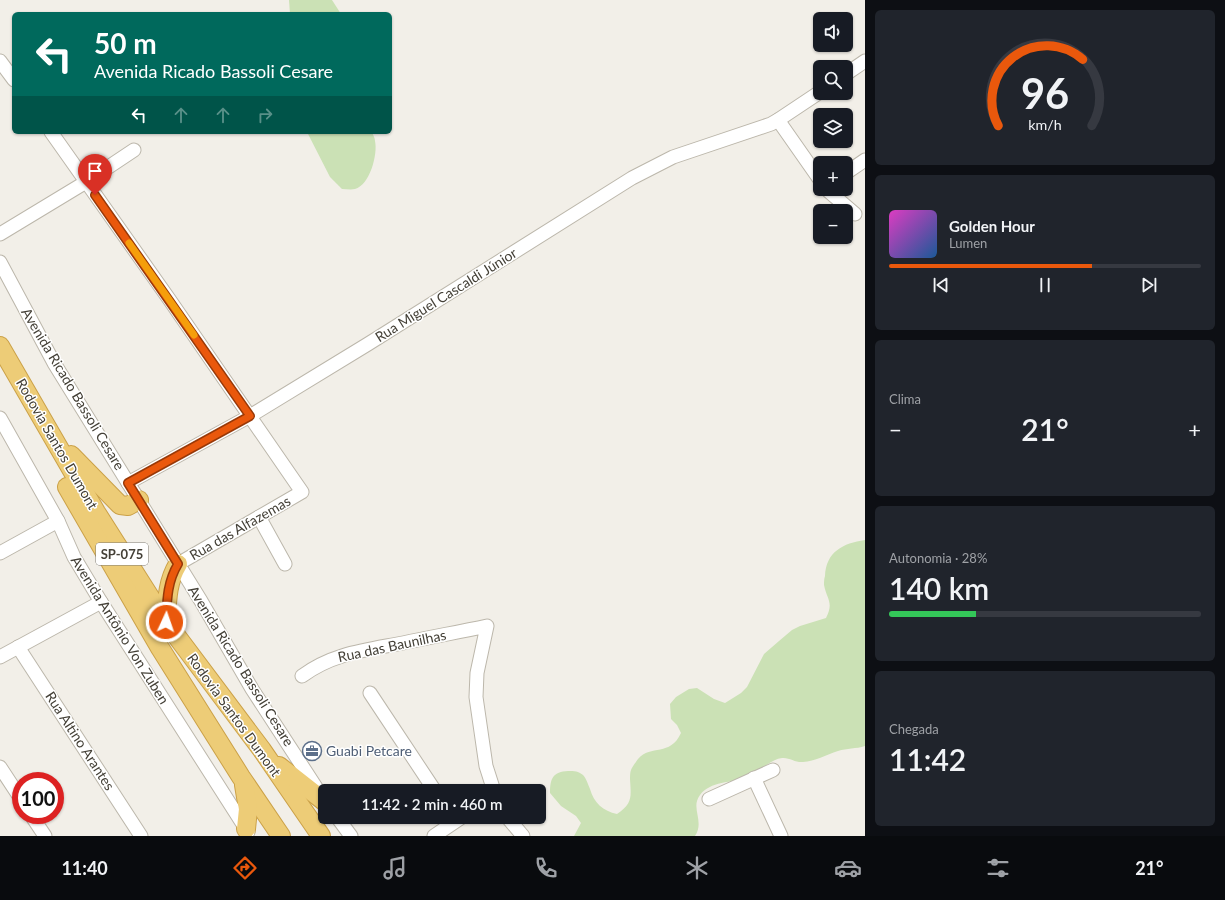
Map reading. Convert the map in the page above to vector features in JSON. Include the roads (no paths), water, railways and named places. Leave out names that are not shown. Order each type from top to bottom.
[{"type":"highway","name":"Rodovia Santos Dumont","points":[[0,346],[96,512],[166,622],[262,750],[320,836]]},
{"type":"highway","name":"Rodovia Santos Dumont","points":[[0,370],[160,648],[241,777],[281,836]]},
{"type":"highway","points":[[51,436],[122,506],[128,506],[139,500]]},
{"type":"highway","points":[[166,622],[170,580],[178,564]]},
{"type":"highway","points":[[262,750],[298,782],[318,797]]},
{"type":"highway","points":[[241,777],[248,801],[248,832]]},
{"type":"street","points":[[0,60],[12,77]]},
{"type":"street","points":[[853,69],[865,61]]},
{"type":"street","name":"Rua Miguel Cascaldi Júnior","points":[[128,483],[250,416],[368,344],[632,178],[673,157],[775,122],[813,97]]},
{"type":"street","points":[[775,122],[813,171]]},
{"type":"street","points":[[52,134],[250,416]]},
{"type":"street","points":[[0,234],[86,182],[134,150]]},
{"type":"street","points":[[853,168],[865,160]]},
{"type":"street","points":[[834,196],[855,214]]},
{"type":"street","name":"Avenida Ricado Bassoli Cesare","points":[[0,262],[54,363],[178,564],[252,689],[318,791]]},
{"type":"street","name":"Rua das Alfazemas","points":[[178,564],[302,492],[250,416]]},
{"type":"street","name":"Avenida Antônio Von Zuben","points":[[0,418],[58,521],[74,557],[101,602],[248,832]]},
{"type":"street","points":[[0,434],[23,460]]},
{"type":"street","points":[[259,517],[285,564]]},
{"type":"street","points":[[0,553],[58,521]]},
{"type":"street","points":[[0,657],[101,602]]},
{"type":"street","name":"Rua das Baunilhas","points":[[302,676],[316,666],[335,657],[487,626],[477,673],[476,697],[486,766],[492,784]]},
{"type":"street","name":"Rua Altino Arantes","points":[[18,647],[141,836]]},
{"type":"street","points":[[370,693],[430,784]]},
{"type":"street","points":[[0,767],[12,785]]},
{"type":"street","points":[[709,799],[773,770]]},
{"type":"street","points":[[754,778],[781,836]]},
{"type":"street","points":[[37,824],[45,836]]},
{"type":"street","points":[[342,824],[351,836]]},
{"type":"street","points":[[434,836],[449,824]]},
{"type":"street","points":[[513,824],[522,836]]},
{"type":"place","name":"Guabi Petcare","points":[[312,751]]}]
